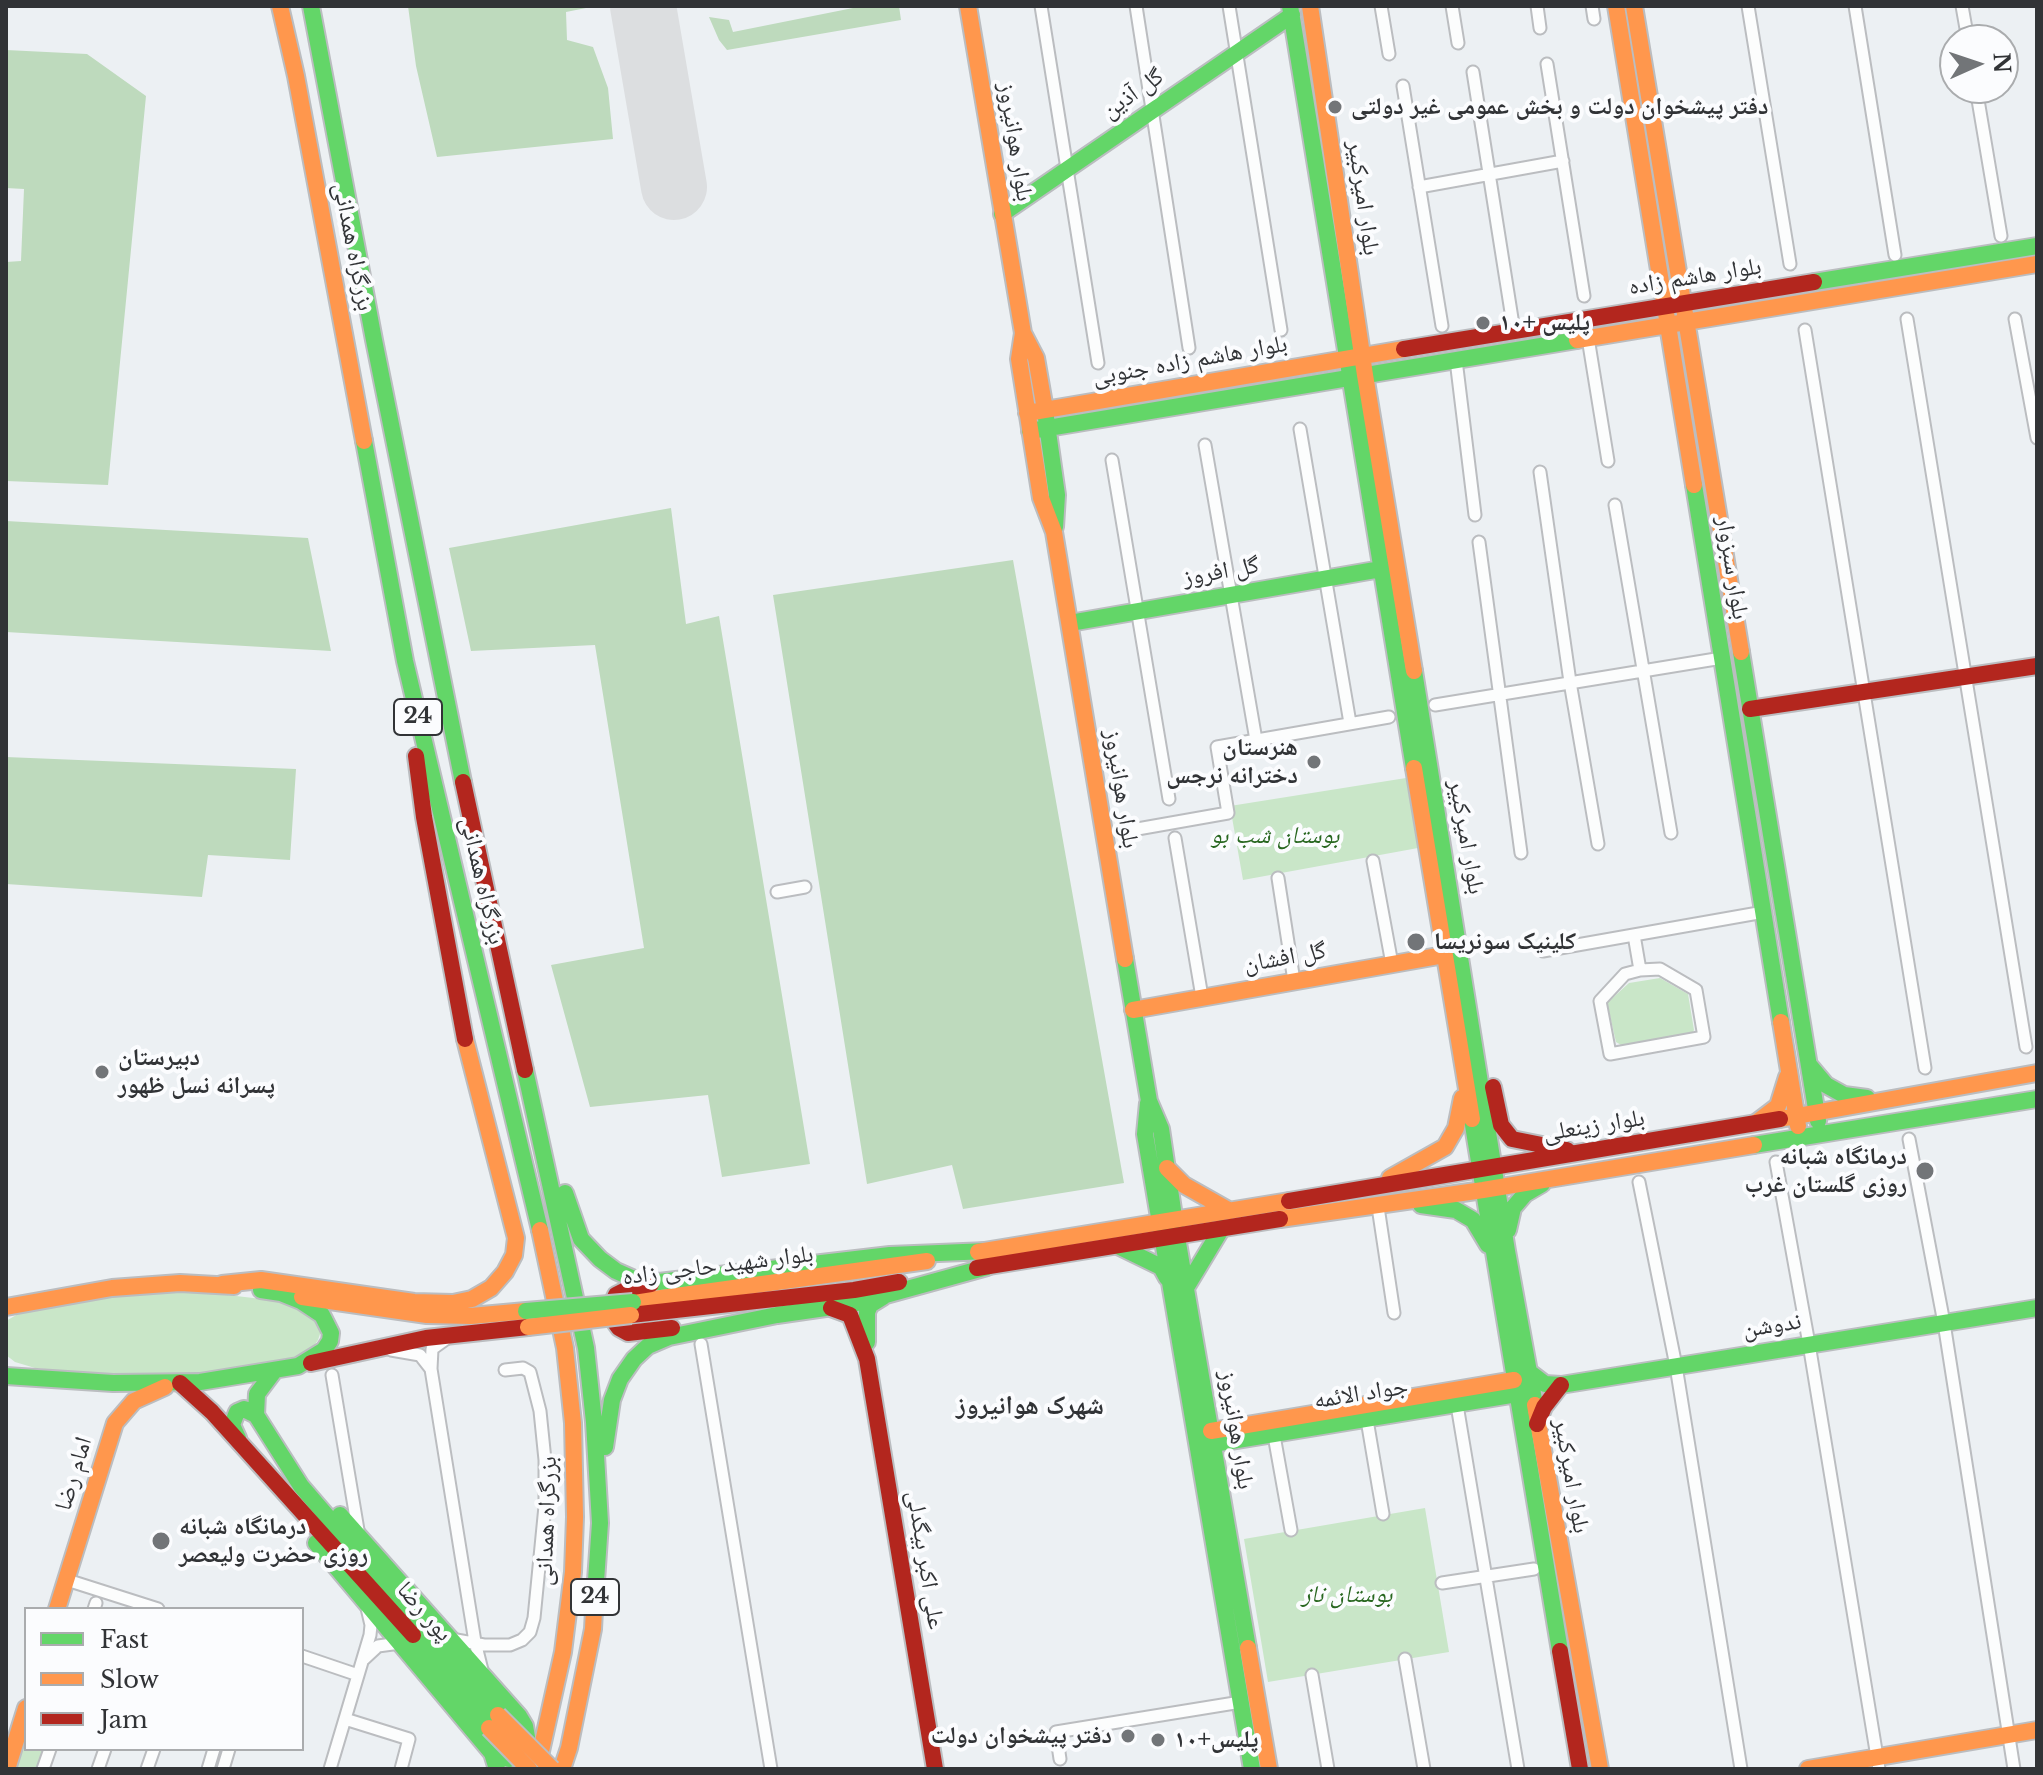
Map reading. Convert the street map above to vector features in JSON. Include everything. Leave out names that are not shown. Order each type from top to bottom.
[{"type":"main road","name":"بزرگراه همدانی","points":[[280,6],[296,76],[405,661],[537,1216],[565,1348],[573,1423],[573,1572],[563,1652],[537,1769]]},
{"type":"main road","name":"بزرگراه همدانی","points":[[311,6],[374,340],[477,852],[586,1348],[600,1523],[593,1629],[562,1769]]},
{"type":"main road","name":"بلوار هوانیروز","points":[[968,6],[1023,333],[1036,358],[1048,428],[1057,495],[1054,532]]},
{"type":"main road","name":"بلوار امیرکبیر","points":[[1310,6],[1354,357]]},
{"type":"main road","name":"بلوار سبزوار","points":[[1616,6],[1800,1138]]},
{"type":"main road","name":"بلوار سبزوار","points":[[1634,6],[1820,1134]]},
{"type":"main road","name":"گل آذین","points":[[1002,214],[1236,53],[1291,10]]},
{"type":"main road","name":"بلوار امیرکبیر","points":[[1291,10],[1354,357],[1453,954],[1580,1769]]},
{"type":"main road","name":"بلوار هاشم زاده","points":[[1354,357],[2037,246]]},
{"type":"main road","name":"بلوار هاشم زاده","points":[[1357,376],[2037,264]]},
{"type":"main road","name":"بلوار هوانیروز","points":[[1023,333],[1019,359],[1041,498],[1054,532],[1149,1101],[1161,1129],[1167,1168],[1170,1285],[1252,1769]]},
{"type":"main road","name":"بلوار هاشم زاده جنوبی","points":[[1027,413],[1354,357]]},
{"type":"main road","name":"بلوار امیرکبیر","points":[[1357,376],[1381,569],[1453,954],[1460,1053],[1487,1168]]},
{"type":"main road","name":"بلوار هاشم زاده جنوبی","points":[[1030,431],[1357,376]]},
{"type":"main road","name":"گل افروز","points":[[1070,623],[1381,569]]},
{"type":"main road","points":[[6,1307],[112,1288],[261,1280],[414,1302],[453,1303],[472,1299],[491,1288],[505,1272],[514,1255],[516,1238],[479,1101],[452,969],[421,796],[405,661]]},
{"type":"main road","points":[[1750,709],[2037,666]]},
{"type":"main road","points":[[477,852],[518,995],[562,1182],[581,1239],[616,1271],[634,1279],[659,1282]]},
{"type":"main road","points":[[1453,954],[1485,1036],[1501,1125],[1512,1139],[1581,1153]]},
{"type":"main road","name":"گل افشان","points":[[1133,1010],[1453,954]]},
{"type":"main road","points":[[1372,1187],[1429,1159],[1445,1147],[1456,1128],[1462,1105],[1460,1053]]},
{"type":"main road","points":[[1808,1062],[1816,1076],[1844,1095],[1884,1101]]},
{"type":"main road","points":[[1754,1124],[1778,1106],[1785,1091],[1789,1068]]},
{"type":"main road","name":"بلوار زینعلی","points":[[1168,1229],[1230,1211],[1754,1124],[2037,1073]]},
{"type":"main road","name":"بلوار زینعلی","points":[[1168,1229],[1222,1228],[1373,1208],[2037,1099]]},
{"type":"main road","name":"بلوار هوانیروز","points":[[1149,1101],[1145,1134],[1168,1229],[1187,1286],[1269,1769]]},
{"type":"main road","points":[[1167,1168],[1184,1185],[1230,1211]]},
{"type":"main road","points":[[1500,1253],[1513,1208],[1525,1194],[1542,1184],[1581,1172]]},
{"type":"main road","points":[[1373,1208],[1428,1205],[1456,1210],[1473,1220],[1500,1253]]},
{"type":"main road","points":[[1187,1286],[1222,1228]]},
{"type":"main road","name":"بلوار شهید حاجی زاده","points":[[177,1383],[298,1366],[426,1338],[462,1335],[527,1319],[632,1308],[878,1269],[1116,1245],[1168,1229]]},
{"type":"main road","name":"بلوار شهید حاجی زاده","points":[[988,1259],[1168,1229]]},
{"type":"main road","points":[[1116,1245],[1161,1267],[1170,1285]]},
{"type":"main road","points":[[890,1255],[988,1259],[890,1294],[829,1308],[628,1333],[619,1328],[612,1312],[616,1295],[632,1287],[659,1282],[890,1255]]},
{"type":"main road","name":"بلوار شهید حاجی زاده","points":[[222,1284],[427,1315],[527,1319]]},
{"type":"main road","points":[[281,1293],[313,1307],[322,1315],[331,1333],[324,1350],[298,1366]]},
{"type":"main road","name":"علی اکبر بیگدلی","points":[[867,1359],[867,1312],[870,1305],[890,1294]]},
{"type":"main road","name":"علی اکبر بیگدلی","points":[[829,1308],[850,1315],[867,1359],[935,1769]]},
{"type":"main road","name":"ندوشن","points":[[1561,1385],[2037,1308]]},
{"type":"main road","points":[[600,1523],[607,1426],[620,1379],[634,1359],[648,1346],[669,1337],[777,1315]]},
{"type":"main road","points":[[241,1444],[232,1425],[233,1418],[244,1409],[256,1415],[257,1394],[275,1370]]},
{"type":"main road","points":[[6,1376],[67,1381],[177,1383]]},
{"type":"main road","points":[[1520,1382],[1561,1385]]},
{"type":"main road","name":"بلوار امیرکبیر","points":[[1520,1382],[1537,1425],[1600,1769]]},
{"type":"main road","name":"جواد الائمه","points":[[1212,1437],[1456,1397],[1520,1382]]},
{"type":"main road","name":"پور رضا","points":[[177,1383],[241,1444],[493,1721],[552,1769]]},
{"type":"main road","name":"امام رضا","points":[[58,1607],[115,1423],[134,1401],[155,1389],[177,1383]]},
{"type":"main road","points":[[1537,1425],[1544,1407],[1561,1385]]},
{"type":"main road","name":"پور رضا","points":[[256,1415],[301,1486],[529,1769]]},
{"type":"main road","points":[[272,1478],[281,1502],[494,1761],[509,1759],[521,1752],[527,1737],[519,1716],[322,1494],[287,1464]]},
{"type":"main road","points":[[7,1769],[24,1714]]},
{"type":"main road","points":[[1808,1769],[1878,1763],[2037,1730]]},
{"type":"street","points":[[1041,6],[1098,363]]},
{"type":"street","points":[[1136,6],[1189,348]]},
{"type":"street","points":[[1229,6],[1281,330]]},
{"type":"street","points":[[1381,6],[1389,54]]},
{"type":"street","points":[[1452,6],[1458,43]]},
{"type":"street","points":[[1537,6],[1540,28]]},
{"type":"street","points":[[1748,6],[1790,264]]},
{"type":"street","points":[[1855,6],[1895,255]]},
{"type":"street","points":[[1547,64],[1584,296]]},
{"type":"street","points":[[1473,72],[1514,331]]},
{"type":"street","points":[[1403,86],[1442,326]]},
{"type":"street","points":[[1979,104],[2001,236]]},
{"type":"street","points":[[1419,187],[1563,161]]},
{"type":"street","points":[[1907,319],[2026,1047]]},
{"type":"street","points":[[2015,319],[2037,438]]},
{"type":"street","points":[[1805,330],[1925,1068]]},
{"type":"street","points":[[1588,338],[1608,461]]},
{"type":"street","points":[[1456,360],[1475,515]]},
{"type":"street","points":[[1300,429],[1350,723]]},
{"type":"street","points":[[1205,445],[1256,740]]},
{"type":"street","points":[[1112,460],[1169,799]]},
{"type":"street","points":[[1540,472],[1570,682],[1598,844]]},
{"type":"street","points":[[1615,505],[1671,833]]},
{"type":"street","points":[[1479,542],[1521,853]]},
{"type":"street","points":[[1435,705],[1722,658]]},
{"type":"street","points":[[1126,831],[1228,813],[1217,747],[1389,717]]},
{"type":"street","points":[[1175,838],[1202,997]]},
{"type":"street","points":[[1373,861],[1392,964]]},
{"type":"street","points":[[1278,878],[1294,981]]},
{"type":"street","points":[[777,892],[805,887]]},
{"type":"street","points":[[1543,951],[1764,912]]},
{"type":"street","points":[[1634,935],[1640,970]]},
{"type":"street","points":[[1660,969],[1696,990],[1704,1037],[1610,1054],[1600,1001],[1625,974],[1640,970],[1660,969]]},
{"type":"street","points":[[1909,1139],[1944,1323],[2014,1769]]},
{"type":"street","points":[[1776,1162],[1878,1763]]},
{"type":"street","points":[[1639,1182],[1676,1366],[1741,1769]]},
{"type":"street","points":[[1373,1208],[1394,1313]]},
{"type":"street","points":[[462,1335],[438,1343],[432,1349],[431,1369],[475,1642],[485,1677]]},
{"type":"street","points":[[701,1344],[771,1769]]},
{"type":"street","points":[[365,1351],[411,1352],[420,1355],[431,1369]]},
{"type":"street","points":[[451,1639],[484,1645],[510,1645],[530,1632],[534,1618],[545,1506],[545,1460],[538,1401],[530,1372],[523,1368],[505,1370]]},
{"type":"street","points":[[332,1375],[359,1536]]},
{"type":"street","points":[[1456,1397],[1518,1769]]},
{"type":"street","points":[[1366,1412],[1383,1514]]},
{"type":"street","points":[[1273,1427],[1291,1530]]},
{"type":"street","points":[[1442,1583],[1534,1569]]},
{"type":"street","points":[[67,1580],[152,1607]]},
{"type":"street","points":[[330,1769],[371,1625],[363,1598]]},
{"type":"street","points":[[363,1660],[378,1646],[400,1643]]},
{"type":"street","points":[[304,1657],[358,1675]]},
{"type":"street","points":[[1405,1659],[1424,1769]]},
{"type":"street","points":[[1312,1675],[1328,1769]]},
{"type":"street","points":[[1060,1759],[1056,1732],[1241,1702]]},
{"type":"street","points":[[345,1719],[409,1739],[401,1769]]},
{"type":"green space","points":[[408,6],[596,6],[566,12],[567,40],[593,47],[608,88],[613,139],[437,157],[416,66]]},
{"type":"green space","points":[[863,6],[899,6],[901,20],[727,50],[709,17],[729,20],[733,32]]},
{"type":"green space","points":[[6,50],[87,54],[146,96],[108,485],[6,481],[6,262],[21,261],[24,189],[6,188]]},
{"type":"green space","points":[[671,508],[686,624],[719,616],[810,1164],[722,1177],[708,1095],[590,1107],[551,965],[644,948],[595,645],[471,651],[449,548]]},
{"type":"green space","points":[[6,521],[308,538],[331,651],[6,632]]},
{"type":"green space","points":[[1013,560],[1124,1183],[963,1209],[952,1165],[867,1184],[773,595]]},
{"type":"green space","points":[[6,757],[296,769],[290,860],[208,855],[202,897],[6,884]]},
{"type":"green space","name":"بوستان شب بو","points":[[1406,778],[1418,848],[1243,880],[1230,806]]},
{"type":"green space","points":[[1660,978],[1688,994],[1692,1034],[1621,1045],[1616,1042],[1607,1003],[1629,983]]},
{"type":"green space","points":[[194,1291],[293,1305],[320,1324],[318,1340],[298,1359],[201,1374],[108,1376],[35,1368],[15,1362],[6,1355],[6,1321],[18,1314],[63,1303],[128,1294]]},
{"type":"green space","name":"بوستان ناز","points":[[1425,1508],[1449,1652],[1268,1682],[1244,1539]]},
{"type":"green space","points":[[24,1731],[24,1751],[43,1751],[37,1769],[12,1769]]},
{"type":"runway","points":[[643,6],[674,187]]},
{"type":"traffic: fast","points":[[311,6],[463,782]]},
{"type":"traffic: fast","points":[[1290,6],[1414,768]]},
{"type":"traffic: fast","points":[[1002,214],[1292,15]]},
{"type":"traffic: fast","points":[[1814,282],[2037,246]]},
{"type":"traffic: fast","points":[[1030,431],[1577,340]]},
{"type":"traffic: fast","points":[[1044,404],[1057,495],[1055,527]]},
{"type":"traffic: fast","points":[[364,441],[405,661],[540,1230]]},
{"type":"traffic: fast","points":[[1694,485],[1781,1022]]},
{"type":"traffic: fast","points":[[1070,623],[1381,569]]},
{"type":"traffic: fast","points":[[1741,652],[1818,1121]]},
{"type":"traffic: fast","points":[[1414,671],[1507,1251],[1535,1405]]},
{"type":"traffic: fast","points":[[1125,959],[1149,1101],[1161,1129],[1248,1648]]},
{"type":"traffic: fast","points":[[1810,1066],[1826,1085],[1844,1095],[1867,1098]]},
{"type":"traffic: fast","points":[[525,1070],[586,1348],[600,1523],[594,1610]]},
{"type":"traffic: fast","points":[[1754,1145],[2037,1099]]},
{"type":"traffic: fast","points":[[1148,1103],[1145,1134],[1252,1769]]},
{"type":"traffic: fast","points":[[1472,1119],[1560,1651]]},
{"type":"traffic: fast","points":[[1508,1230],[1513,1208],[1525,1194],[1542,1184]]},
{"type":"traffic: fast","points":[[565,1193],[581,1239],[600,1259],[634,1279],[659,1282],[890,1255],[988,1251]]},
{"type":"traffic: fast","points":[[1421,1205],[1456,1210],[1473,1220],[1488,1245]]},
{"type":"traffic: fast","points":[[1187,1286],[1222,1228]]},
{"type":"traffic: fast","points":[[1118,1246],[1161,1267],[1167,1278]]},
{"type":"traffic: fast","points":[[605,1447],[612,1400],[620,1379],[648,1346],[669,1337],[777,1315],[853,1304],[987,1267]]},
{"type":"traffic: fast","points":[[6,1376],[113,1383],[200,1382],[298,1366],[324,1350],[331,1333],[322,1315],[301,1301],[281,1293],[261,1290]]},
{"type":"traffic: fast","points":[[867,1342],[867,1312],[870,1305],[883,1297]]},
{"type":"traffic: fast","points":[[526,1311],[633,1302]]},
{"type":"traffic: fast","points":[[1528,1371],[1545,1384],[1561,1385],[2037,1308]]},
{"type":"traffic: fast","points":[[275,1370],[257,1394],[256,1415],[301,1486],[498,1715]]},
{"type":"traffic: fast","points":[[1213,1444],[1517,1394]]},
{"type":"traffic: fast","points":[[238,1438],[232,1425],[237,1412],[244,1409],[256,1415]]},
{"type":"traffic: fast","points":[[340,1515],[519,1716],[527,1737],[521,1752],[509,1759],[492,1753]]},
{"type":"traffic: fast","points":[[316,1543],[492,1753],[497,1769]]},
{"type":"traffic: fast","points":[[413,1635],[489,1728]]},
{"type":"traffic: slow","points":[[280,6],[296,76],[364,441]]},
{"type":"traffic: slow","points":[[968,6],[1023,333],[1036,358],[1044,404]]},
{"type":"traffic: slow","points":[[1310,6],[1365,375],[1414,671]]},
{"type":"traffic: slow","points":[[1616,6],[1694,485]]},
{"type":"traffic: slow","points":[[1634,6],[1741,652]]},
{"type":"traffic: slow","points":[[1577,340],[2037,264]]},
{"type":"traffic: slow","points":[[1023,333],[1019,359],[1041,498],[1054,532],[1125,959]]},
{"type":"traffic: slow","points":[[1027,413],[1404,349]]},
{"type":"traffic: slow","points":[[1414,768],[1472,1119]]},
{"type":"traffic: slow","points":[[1133,1010],[1444,955]]},
{"type":"traffic: slow","points":[[1781,1022],[1798,1126]]},
{"type":"traffic: slow","points":[[222,1284],[261,1280],[414,1302],[453,1303],[472,1299],[491,1288],[514,1255],[516,1238],[465,1039]]},
{"type":"traffic: slow","points":[[1780,1119],[2037,1073]]},
{"type":"traffic: slow","points":[[1757,1122],[1778,1106],[1787,1077]]},
{"type":"traffic: slow","points":[[1390,1178],[1445,1147],[1456,1128],[1462,1098]]},
{"type":"traffic: slow","points":[[1280,1219],[1483,1190],[1754,1145]]},
{"type":"traffic: slow","points":[[1167,1168],[1184,1185],[1230,1211]]},
{"type":"traffic: slow","points":[[978,1252],[1289,1201]]},
{"type":"traffic: slow","points":[[537,1769],[563,1652],[573,1572],[575,1517],[573,1423],[565,1348],[540,1230]]},
{"type":"traffic: slow","points":[[633,1302],[927,1261]]},
{"type":"traffic: slow","points":[[6,1307],[112,1288],[180,1283],[234,1286]]},
{"type":"traffic: slow","points":[[302,1297],[427,1315],[471,1316],[526,1311]]},
{"type":"traffic: slow","points":[[528,1327],[631,1315]]},
{"type":"traffic: slow","points":[[1211,1431],[1514,1380]]},
{"type":"traffic: slow","points":[[58,1607],[115,1423],[134,1401],[165,1387]]},
{"type":"traffic: slow","points":[[1535,1405],[1600,1769]]},
{"type":"traffic: slow","points":[[562,1769],[593,1629],[594,1610]]},
{"type":"traffic: slow","points":[[1248,1648],[1269,1769]]},
{"type":"traffic: slow","points":[[7,1769],[24,1714]]},
{"type":"traffic: slow","points":[[498,1715],[552,1769]]},
{"type":"traffic: slow","points":[[489,1728],[529,1769]]},
{"type":"traffic: slow","points":[[1808,1769],[2037,1730]]},
{"type":"traffic: jam","points":[[1404,349],[1814,282]]},
{"type":"traffic: jam","points":[[1750,709],[2037,666]]},
{"type":"traffic: jam","points":[[416,756],[424,817],[465,1039]]},
{"type":"traffic: jam","points":[[463,782],[525,1070]]},
{"type":"traffic: jam","points":[[1493,1087],[1501,1125],[1512,1139],[1567,1150]]},
{"type":"traffic: jam","points":[[1289,1201],[1780,1119]]},
{"type":"traffic: jam","points":[[977,1268],[1280,1219]]},
{"type":"traffic: jam","points":[[631,1315],[854,1290],[899,1282]]},
{"type":"traffic: jam","points":[[651,1284],[632,1287],[616,1295],[612,1304],[614,1321],[628,1333],[672,1328]]},
{"type":"traffic: jam","points":[[831,1308],[850,1315],[867,1359],[935,1769]]},
{"type":"traffic: jam","points":[[311,1363],[426,1338],[528,1327]]},
{"type":"traffic: jam","points":[[180,1383],[212,1412],[413,1635]]},
{"type":"traffic: jam","points":[[1537,1424],[1544,1407],[1561,1385]]},
{"type":"traffic: jam","points":[[1560,1651],[1580,1769]]},
{"type":"place","name":"دفتر پیشخوان دولت و بخش عمومی غیر دولتی","points":[[1335,107]]},
{"type":"place","name":"پلیس +۱۰","points":[[1483,323]]},
{"type":"place","name":"هنرستان دخترانه نرجس","points":[[1314,762]]},
{"type":"place","name":"کلینیک سونریسا","points":[[1416,942]]},
{"type":"place","name":"دبیرستان پسرانه نسل ظهور","points":[[102,1072]]},
{"type":"place","name":"درمانگاه شبانه روزی گلستان غرب","points":[[1925,1171]]},
{"type":"place","name":"درمانگاه شبانه روزی حضرت ولیعصر","points":[[161,1541]]},
{"type":"place","name":"دفتر پیشخوان دولت","points":[[1128,1736]]},
{"type":"place","name":"پلیس+۱۰","points":[[1158,1740]]},
{"type":"district","name":"شهرک هوانیروز","points":[[1030,1407]]}]
